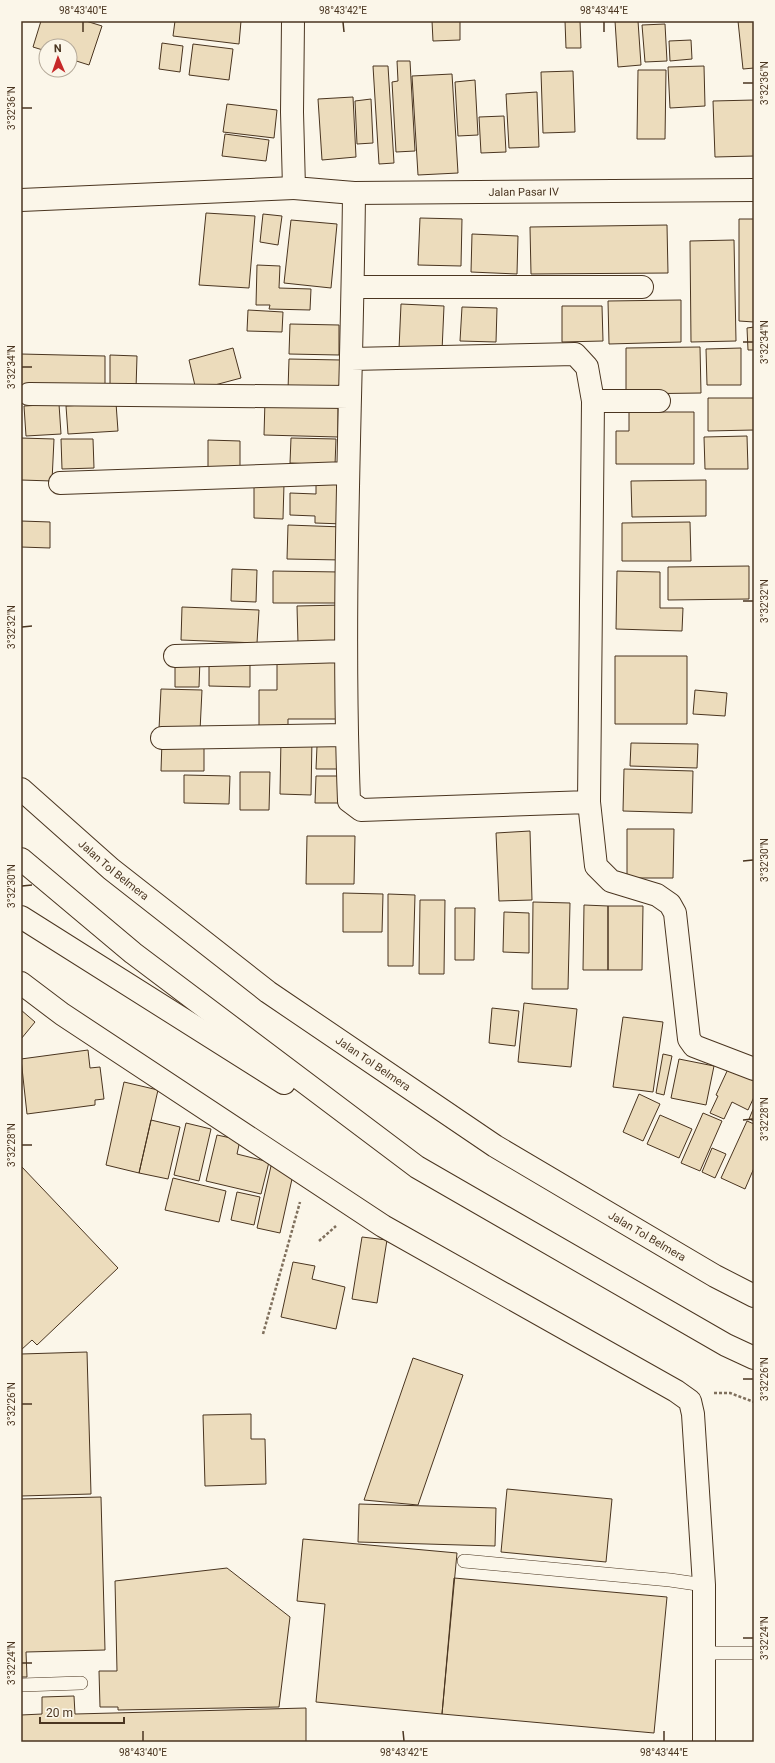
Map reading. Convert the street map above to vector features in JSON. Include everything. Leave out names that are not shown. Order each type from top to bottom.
[{"type":"main road","points":[[293,21],[292,112],[294,188]]},
{"type":"main road","name":"Jalan Pasar IV","points":[[21,200],[294,188],[354,193],[754,190]]},
{"type":"main road","points":[[354,193],[353,287],[347,474],[346,735],[348,801],[360,810],[590,802]]},
{"type":"main road","points":[[353,287],[642,287]]},
{"type":"main road","points":[[351,359],[575,354],[587,367],[593,402],[590,802],[596,866],[611,881],[657,895],[670,904],[675,913],[689,1039],[694,1046],[754,1069]]},
{"type":"main road","points":[[29,394],[349,397]]},
{"type":"main road","points":[[593,402],[659,401]]},
{"type":"main road","points":[[60,483],[347,474]]},
{"type":"main road","points":[[175,656],[346,651]]},
{"type":"main road","points":[[162,738],[346,735]]},
{"type":"main road","name":"Jalan Tol Belmera","points":[[21,789],[111,869],[281,1000],[495,1146],[715,1276],[754,1296]]},
{"type":"main road","points":[[21,859],[133,953],[417,1167]]},
{"type":"main road","points":[[21,917],[417,1167],[719,1341],[754,1358]]},
{"type":"main road","points":[[21,983],[62,1014],[383,1226],[676,1391],[690,1401],[693,1414],[704,1585],[704,1742]]},
{"type":"lane","points":[[464,1562],[670,1580],[704,1585]]},
{"type":"lane","points":[[704,1653],[754,1653]]},
{"type":"lane","points":[[21,1685],[81,1683]]},
{"type":"path","points":[[263,1334],[307,1176]]},
{"type":"path","points":[[730,1393],[754,1402]]},
{"type":"building","points":[[41,21],[86,21],[102,26],[89,65],[78,62],[78,38],[38,38],[38,49],[33,47]]},
{"type":"building","points":[[175,21],[241,21],[239,44],[173,36]]},
{"type":"building","points":[[432,21],[460,21],[460,40],[433,41]]},
{"type":"building","points":[[565,21],[580,21],[581,48],[566,48]]},
{"type":"building","points":[[615,21],[638,21],[641,65],[618,67]]},
{"type":"building","points":[[738,21],[754,21],[754,68],[743,69]]},
{"type":"building","points":[[665,24],[667,61],[645,62],[642,25]]},
{"type":"building","points":[[691,40],[692,59],[670,61],[669,41]]},
{"type":"building","points":[[162,43],[183,46],[180,72],[159,69]]},
{"type":"building","points":[[193,44],[233,49],[229,80],[189,75]]},
{"type":"building","points":[[397,61],[410,61],[415,151],[396,152],[392,82],[398,81]]},
{"type":"building","points":[[373,66],[388,66],[394,163],[379,164]]},
{"type":"building","points":[[704,66],[705,106],[670,108],[668,67]]},
{"type":"building","points":[[638,70],[666,70],[665,139],[637,139]]},
{"type":"building","points":[[573,71],[575,132],[543,133],[541,72]]},
{"type":"building","points":[[452,74],[458,173],[418,175],[412,76]]},
{"type":"building","points":[[475,80],[478,135],[458,136],[455,82]]},
{"type":"building","points":[[537,92],[539,147],[509,148],[506,94]]},
{"type":"building","points":[[353,97],[356,157],[322,160],[318,99]]},
{"type":"building","points":[[371,99],[373,143],[357,144],[355,101]]},
{"type":"building","points":[[754,100],[754,156],[715,157],[713,101]]},
{"type":"building","points":[[227,104],[277,110],[274,138],[223,132]]},
{"type":"building","points":[[504,116],[506,152],[481,153],[479,117]]},
{"type":"building","points":[[225,134],[269,140],[266,161],[222,156]]},
{"type":"building","points":[[206,213],[255,216],[249,288],[199,285]]},
{"type":"building","points":[[263,214],[282,216],[278,245],[260,242]]},
{"type":"building","points":[[420,218],[462,219],[461,266],[418,265]]},
{"type":"building","points":[[739,219],[754,219],[754,322],[739,321]]},
{"type":"building","points":[[291,220],[337,224],[331,288],[284,283]]},
{"type":"building","points":[[667,225],[668,273],[531,274],[530,227]]},
{"type":"building","points":[[472,234],[518,236],[517,274],[471,272]]},
{"type":"building","points":[[734,240],[736,341],[691,342],[690,241]]},
{"type":"building","points":[[257,265],[280,266],[279,288],[311,289],[310,310],[269,309],[270,305],[256,305]]},
{"type":"building","points":[[681,300],[681,342],[609,344],[608,301]]},
{"type":"building","points":[[401,304],[444,306],[442,351],[399,349]]},
{"type":"building","points":[[562,306],[602,306],[603,341],[562,342]]},
{"type":"building","points":[[462,307],[497,308],[496,342],[460,341]]},
{"type":"building","points":[[248,310],[283,312],[282,332],[247,331]]},
{"type":"building","points":[[290,324],[339,325],[339,355],[289,354]]},
{"type":"building","points":[[754,327],[754,350],[748,350],[747,328]]},
{"type":"building","points":[[700,347],[701,393],[626,394],[626,348]]},
{"type":"building","points":[[233,348],[241,378],[196,390],[189,360]]},
{"type":"building","points":[[741,348],[741,385],[707,385],[706,349]]},
{"type":"building","points":[[21,354],[105,356],[105,389],[21,388]]},
{"type":"building","points":[[110,355],[137,356],[136,389],[110,389]]},
{"type":"building","points":[[289,359],[341,360],[340,391],[288,390]]},
{"type":"building","points":[[708,398],[754,398],[754,430],[708,431]]},
{"type":"building","points":[[265,400],[338,402],[338,437],[264,435]]},
{"type":"building","points":[[116,403],[118,431],[68,434],[66,406]]},
{"type":"building","points":[[59,404],[61,434],[26,436],[24,406]]},
{"type":"building","points":[[629,412],[694,412],[694,464],[616,464],[616,431],[629,431]]},
{"type":"building","points":[[747,436],[748,469],[705,469],[704,437]]},
{"type":"building","points":[[21,438],[54,439],[52,481],[21,480]]},
{"type":"building","points":[[291,438],[336,439],[335,465],[290,463]]},
{"type":"building","points":[[61,439],[93,439],[94,468],[62,469]]},
{"type":"building","points":[[208,440],[240,441],[240,469],[208,468]]},
{"type":"building","points":[[706,480],[706,516],[632,517],[631,481]]},
{"type":"building","points":[[254,483],[284,484],[283,519],[254,518]]},
{"type":"building","points":[[316,483],[344,484],[344,524],[315,523],[315,516],[290,515],[290,493],[316,494]]},
{"type":"building","points":[[21,521],[50,522],[50,548],[21,547]]},
{"type":"building","points":[[690,522],[691,561],[622,561],[622,523]]},
{"type":"building","points":[[288,525],[343,527],[342,560],[287,559]]},
{"type":"building","points":[[749,566],[749,599],[668,600],[668,567]]},
{"type":"building","points":[[232,569],[257,570],[256,602],[231,601]]},
{"type":"building","points":[[273,571],[340,572],[340,603],[273,603]]},
{"type":"building","points":[[617,571],[660,572],[660,608],[683,608],[682,631],[616,629]]},
{"type":"building","points":[[342,605],[342,641],[298,643],[297,606]]},
{"type":"building","points":[[182,607],[259,610],[257,643],[181,640]]},
{"type":"building","points":[[615,656],[687,656],[687,724],[615,724]]},
{"type":"building","points":[[209,658],[250,658],[250,687],[209,686]]},
{"type":"building","points":[[175,659],[200,659],[199,687],[175,687]]},
{"type":"building","points":[[277,659],[340,659],[340,719],[288,719],[288,728],[259,728],[259,690],[277,690]]},
{"type":"building","points":[[161,689],[202,690],[200,731],[159,729]]},
{"type":"building","points":[[695,690],[727,693],[725,716],[693,714]]},
{"type":"building","points":[[281,738],[312,738],[311,795],[280,794]]},
{"type":"building","points":[[162,741],[204,742],[204,771],[161,771]]},
{"type":"building","points":[[631,743],[698,744],[697,768],[630,766]]},
{"type":"building","points":[[317,746],[339,746],[338,769],[316,769]]},
{"type":"building","points":[[624,769],[693,771],[692,813],[623,811]]},
{"type":"building","points":[[240,772],[270,772],[269,810],[240,810]]},
{"type":"building","points":[[184,775],[230,776],[229,804],[184,803]]},
{"type":"building","points":[[316,776],[343,776],[342,803],[315,803]]},
{"type":"building","points":[[627,829],[674,829],[673,878],[627,878]]},
{"type":"building","points":[[530,831],[532,900],[499,901],[496,833]]},
{"type":"building","points":[[307,836],[355,836],[354,884],[306,884]]},
{"type":"building","points":[[343,893],[383,894],[382,932],[343,932]]},
{"type":"building","points":[[388,894],[415,895],[413,966],[388,966]]},
{"type":"building","points":[[420,900],[445,900],[444,974],[419,974]]},
{"type":"building","points":[[533,902],[570,903],[568,989],[532,989]]},
{"type":"building","points":[[584,905],[608,906],[608,970],[583,970]]},
{"type":"building","points":[[608,906],[643,906],[642,970],[608,970]]},
{"type":"building","points":[[455,908],[475,908],[474,960],[455,960]]},
{"type":"building","points":[[504,912],[529,913],[529,953],[503,952]]},
{"type":"building","points":[[524,1003],[577,1009],[571,1067],[518,1062]]},
{"type":"building","points":[[492,1008],[519,1011],[515,1046],[489,1043]]},
{"type":"building","points":[[21,1010],[35,1022],[21,1039]]},
{"type":"building","points":[[623,1017],[663,1022],[653,1092],[613,1087]]},
{"type":"building","points":[[88,1050],[90,1068],[100,1067],[104,1099],[95,1100],[95,1105],[27,1114],[21,1059]]},
{"type":"building","points":[[663,1054],[672,1056],[664,1095],[656,1093]]},
{"type":"building","points":[[679,1059],[714,1066],[706,1105],[671,1098]]},
{"type":"building","points":[[728,1069],[754,1081],[754,1097],[748,1110],[732,1102],[724,1119],[710,1113],[718,1096],[716,1095]]},
{"type":"building","points":[[124,1082],[158,1090],[139,1173],[106,1165]]},
{"type":"building","points":[[639,1094],[660,1104],[643,1141],[623,1132]]},
{"type":"building","points":[[754,1107],[754,1121],[749,1119]]},
{"type":"building","points":[[703,1113],[722,1121],[700,1171],[681,1163]]},
{"type":"building","points":[[660,1115],[692,1129],[679,1158],[647,1144]]},
{"type":"building","points":[[151,1120],[180,1127],[168,1179],[139,1173]]},
{"type":"building","points":[[747,1121],[754,1124],[754,1168],[745,1189],[721,1178]]},
{"type":"building","points":[[186,1123],[211,1129],[199,1181],[174,1175]]},
{"type":"building","points":[[217,1135],[240,1140],[237,1154],[269,1162],[261,1194],[206,1181]]},
{"type":"building","points":[[712,1148],[726,1154],[715,1178],[702,1172]]},
{"type":"building","points":[[21,1166],[118,1268],[37,1345],[32,1340],[21,1350]]},
{"type":"building","points":[[271,1166],[294,1170],[280,1233],[257,1228]]},
{"type":"building","points":[[173,1178],[226,1191],[219,1222],[165,1210]]},
{"type":"building","points":[[237,1192],[260,1197],[254,1225],[231,1220]]},
{"type":"building","points":[[362,1237],[387,1240],[377,1303],[352,1299]]},
{"type":"building","points":[[293,1262],[315,1266],[312,1279],[345,1287],[336,1329],[281,1317]]},
{"type":"building","points":[[87,1352],[91,1494],[21,1496],[21,1354]]},
{"type":"building","points":[[413,1358],[463,1375],[418,1505],[364,1500]]},
{"type":"building","points":[[251,1414],[251,1439],[265,1439],[266,1484],[205,1486],[203,1415]]},
{"type":"building","points":[[507,1489],[612,1499],[606,1562],[501,1552]]},
{"type":"building","points":[[101,1497],[105,1650],[26,1652],[27,1677],[21,1677],[21,1499]]},
{"type":"building","points":[[359,1504],[496,1508],[495,1546],[358,1542]]},
{"type":"building","points":[[303,1539],[457,1553],[442,1714],[316,1702],[325,1604],[297,1601]]},
{"type":"building","points":[[227,1568],[290,1617],[279,1707],[118,1710],[118,1707],[100,1707],[99,1671],[117,1671],[115,1581]]},
{"type":"building","points":[[454,1578],[667,1597],[654,1733],[442,1714]]},
{"type":"building","points":[[74,1696],[75,1714],[306,1708],[306,1742],[21,1742],[21,1715],[42,1714],[42,1697]]}]
